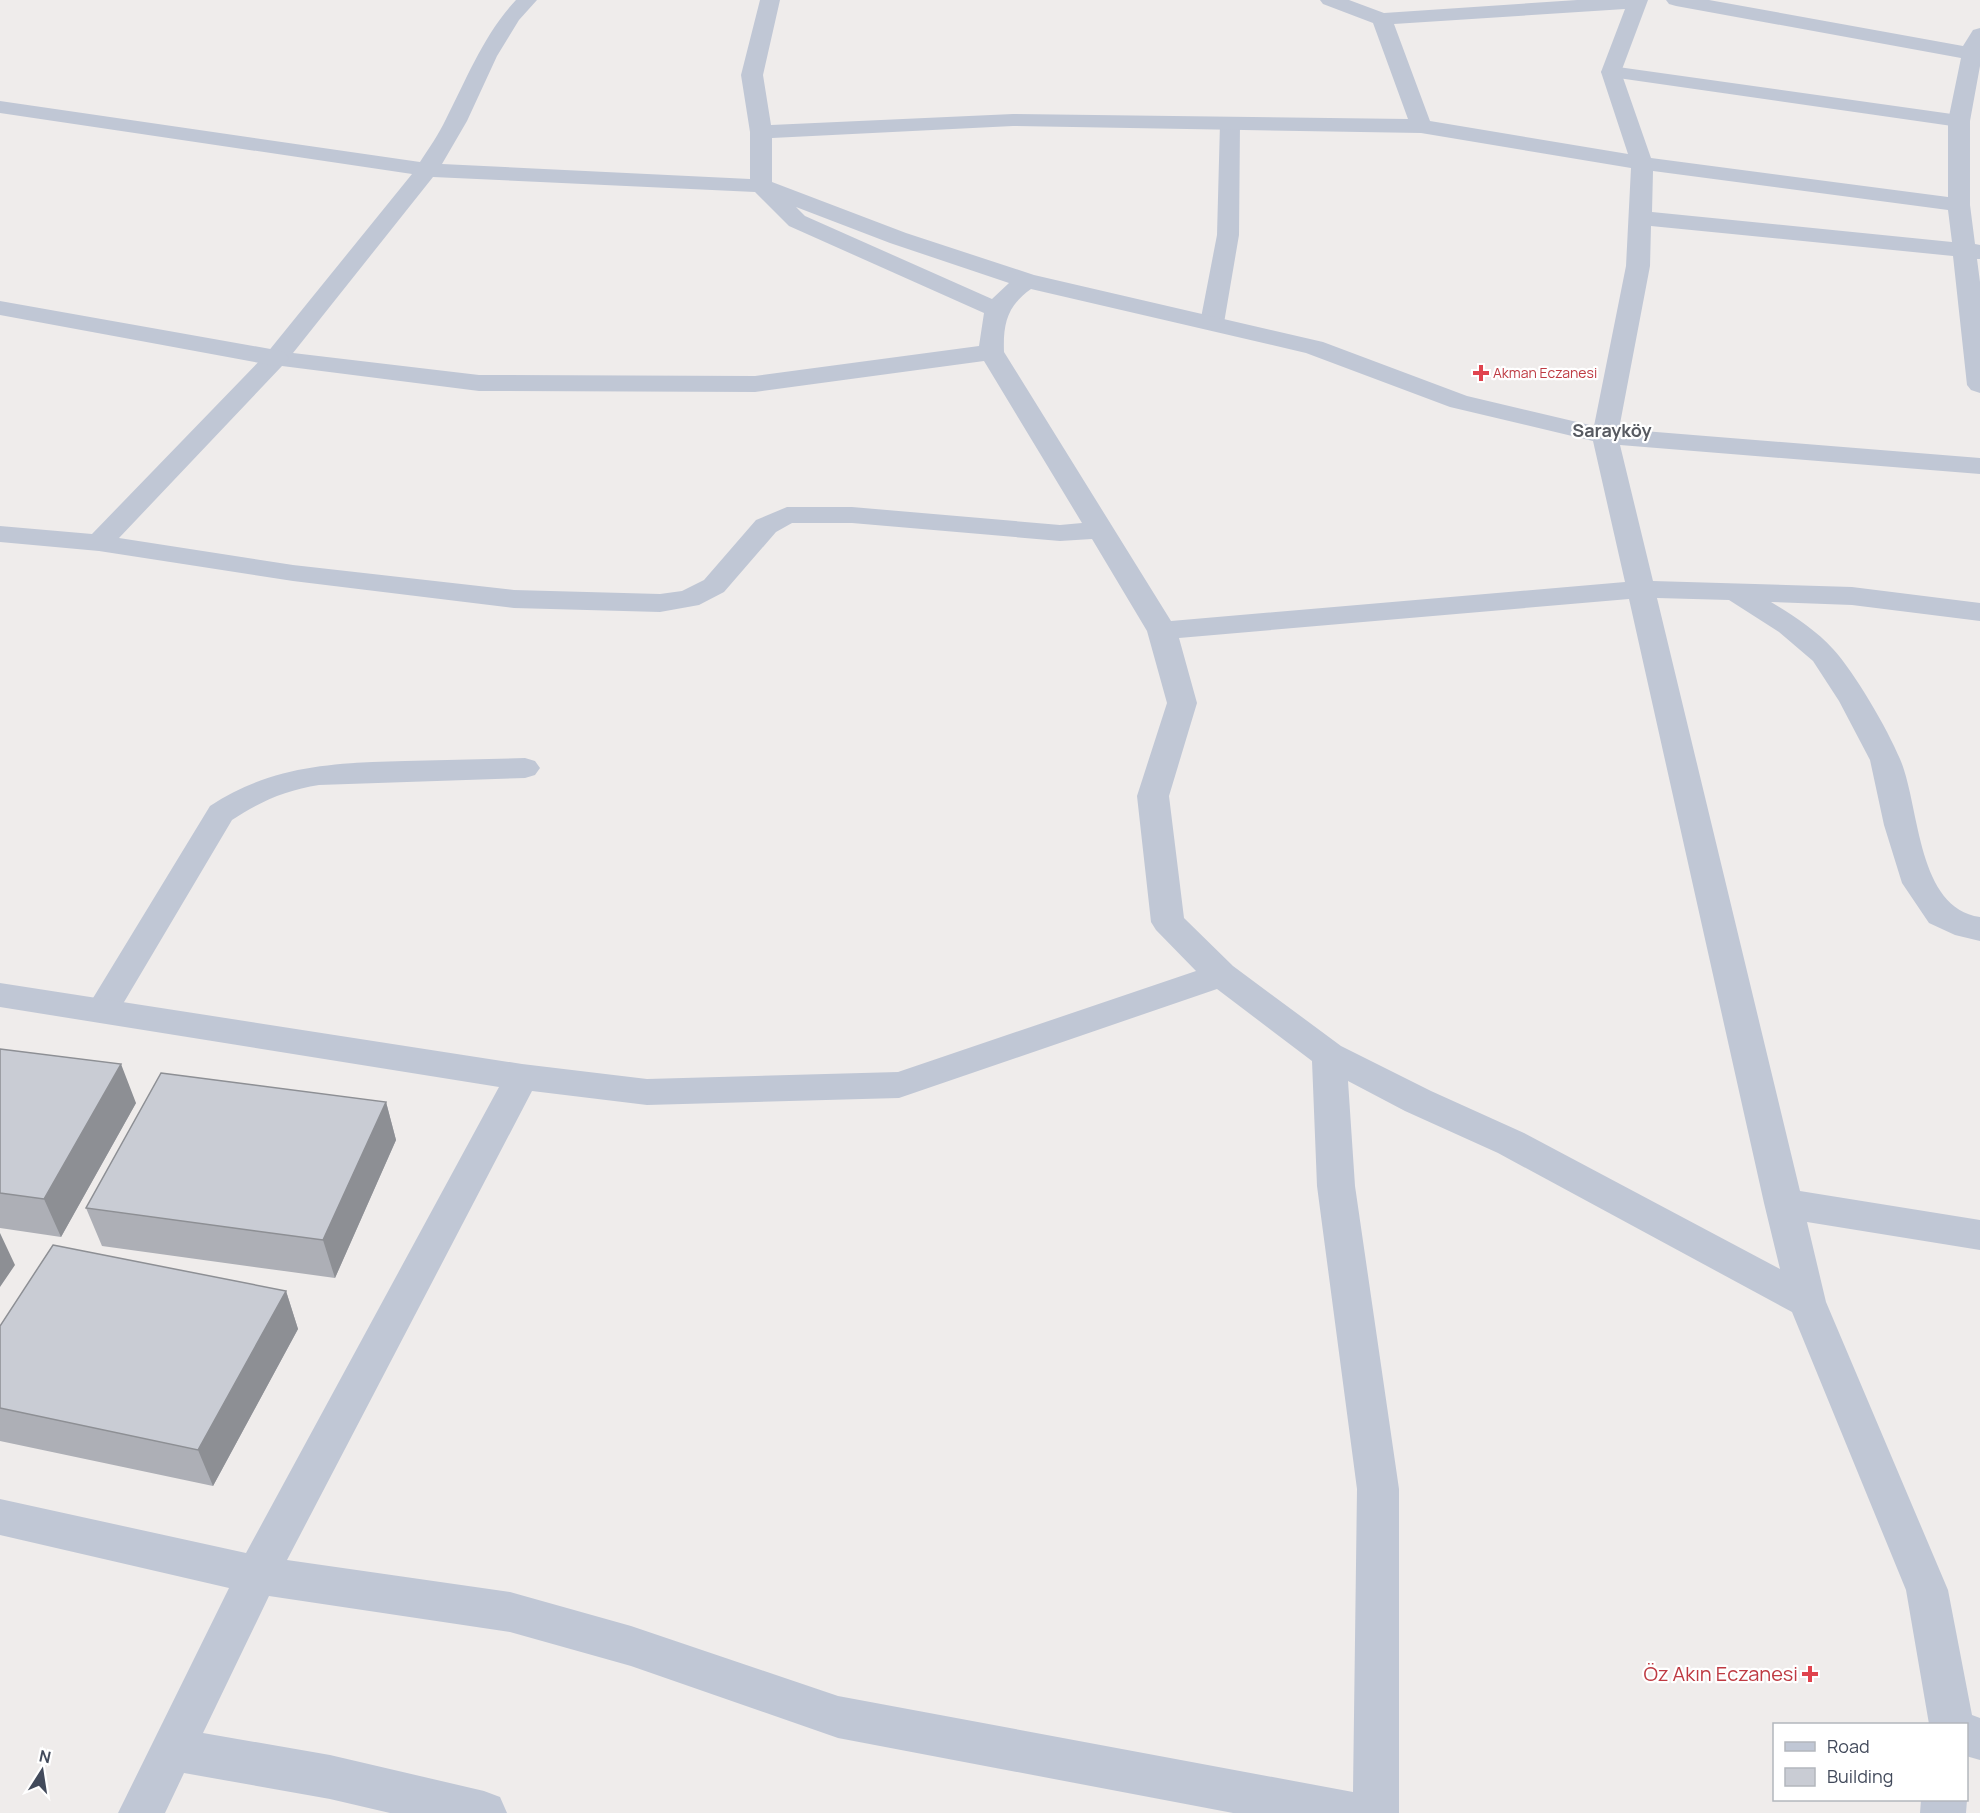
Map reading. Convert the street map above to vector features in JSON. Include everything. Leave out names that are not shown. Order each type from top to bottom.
[{"type":"street","points":[[99,543],[276,358],[427,170],[456,121],[487,56],[511,17],[526,0]]},
{"type":"street","points":[[770,0],[752,75],[761,132],[761,186],[797,221],[996,310]]},
{"type":"street","points":[[1330,0],[1382,19],[1637,1],[1611,72],[1642,163],[1638,266],[1605,436],[1807,1302],[1927,1590],[1951,1723]]},
{"type":"street","points":[[1676,0],[1976,44],[1959,121],[1959,205],[1972,251],[1980,385]]},
{"type":"street","points":[[1382,19],[1421,126]]},
{"type":"street","points":[[0,107],[427,170],[761,186],[898,238],[1027,281],[1314,346],[1459,402],[1605,436],[1980,466]]},
{"type":"street","points":[[761,132],[1014,120],[1421,126],[1642,163],[1959,205]]},
{"type":"street","points":[[1640,218],[1972,251]]},
{"type":"street","points":[[1027,281],[1008,293],[996,310],[990,329],[991,352],[1097,530],[1162,631],[1182,703],[1153,796],[1168,922],[1221,975],[1329,1055],[1418,1101],[1511,1143],[1807,1302]]},
{"type":"street","points":[[0,308],[276,358],[479,383],[755,384],[991,352]]},
{"type":"street","points":[[0,534],[99,543],[293,573],[514,599],[660,603],[690,599],[714,586],[766,526],[787,515],[852,515],[1060,533],[1097,530]]},
{"type":"street","points":[[1162,631],[1641,589],[1852,596],[1980,612]]},
{"type":"street","points":[[1735,592],[1788,626],[1823,655],[1854,701],[1885,760],[1900,825],[1918,883],[1941,915],[1967,927],[1980,929]]},
{"type":"street","points":[[0,995],[522,1077],[647,1092],[898,1085],[1221,975]]},
{"type":"street","points":[[1329,1055],[1336,1186],[1378,1489],[1376,1813]]},
{"type":"street","points":[[141,1813],[257,1575],[522,1077]]},
{"type":"street","points":[[1783,1203],[1980,1235]]},
{"type":"street","points":[[0,1517],[257,1575],[510,1612],[631,1646],[838,1717],[1350,1813]]},
{"type":"street","points":[[172,1749],[330,1777],[484,1813]]},
{"type":"lane","points":[[1611,72],[1959,121]]},
{"type":"lane","points":[[1212,323],[1228,235],[1230,123]]},
{"type":"lane","points":[[102,1011],[221,813],[238,800],[275,784],[309,776],[525,768]]},
{"type":"building","points":[[0,1049],[121,1064],[44,1199],[0,1193]]},
{"type":"building","points":[[161,1073],[386,1102],[323,1240],[86,1208]]},
{"type":"building","points":[[53,1245],[286,1291],[198,1450],[0,1408],[0,1326]]},
{"type":"place","name":"Akman Eczanesi","points":[[1481,373]]},
{"type":"place","name":"Öz Akın Eczanesi","points":[[1810,1674]]},
{"type":"district","name":"Sarayköy","points":[[1612,431]]}]
